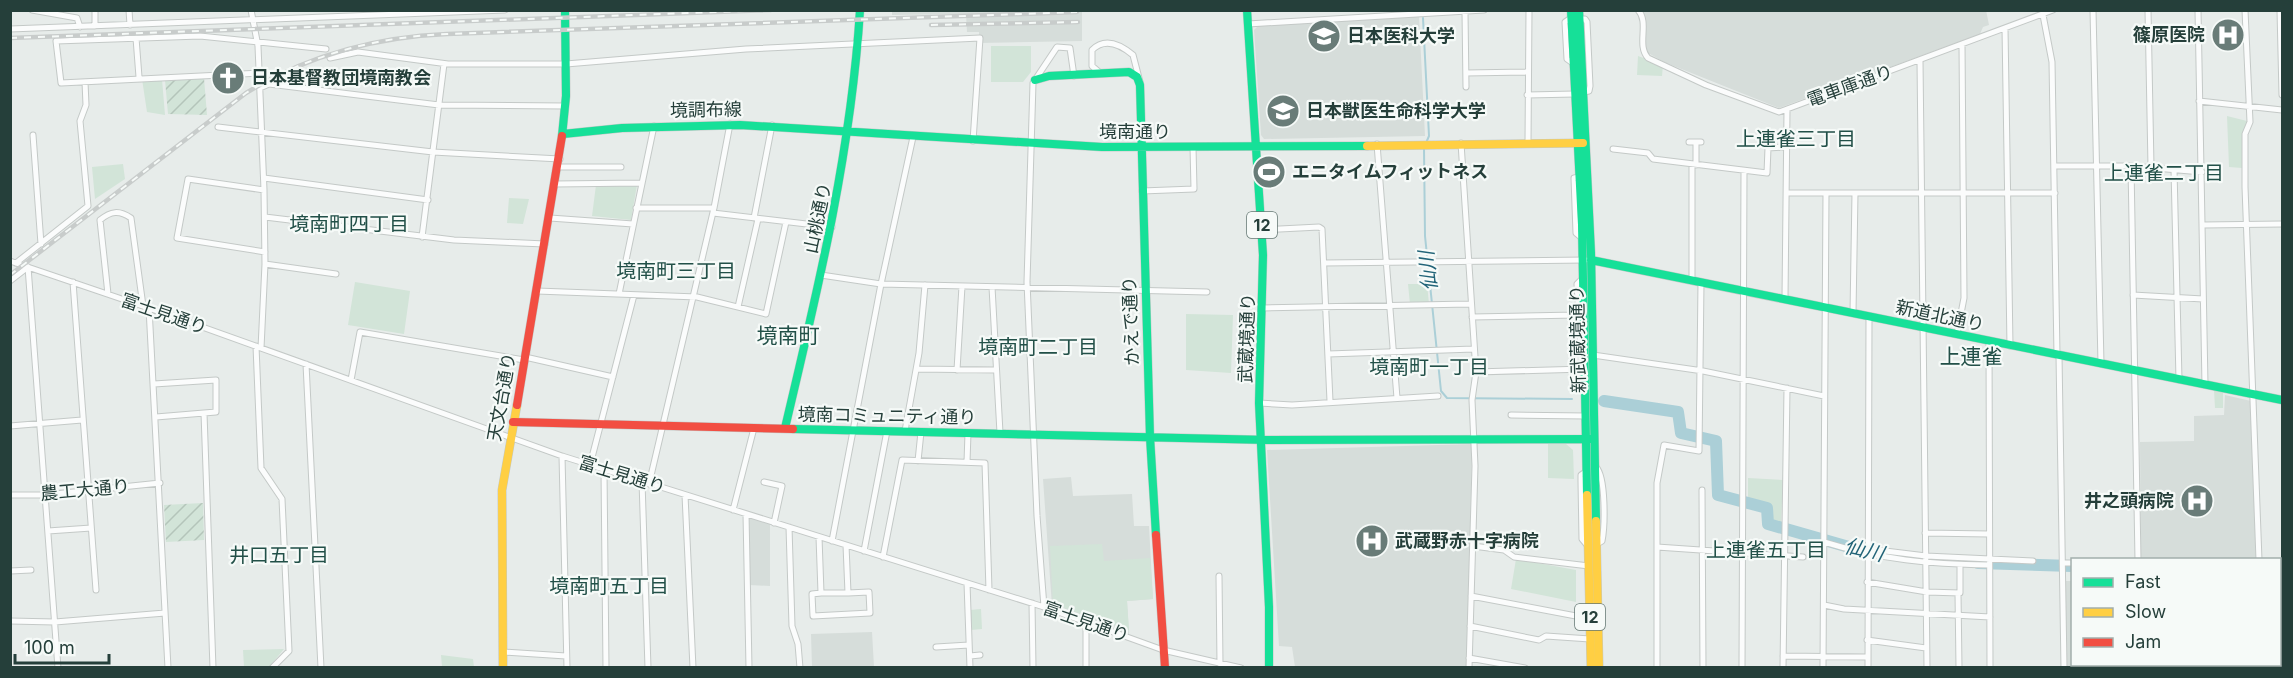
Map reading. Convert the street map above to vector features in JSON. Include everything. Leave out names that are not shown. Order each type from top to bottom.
[{"type":"street","points":[[32,10],[77,18],[80,27]]},
{"type":"street","points":[[95,10],[96,26]]},
{"type":"street","points":[[129,10],[130,25]]},
{"type":"street","points":[[251,10],[261,88],[265,218],[266,264],[259,347],[261,468],[282,499],[287,581],[289,651],[272,668]]},
{"type":"street","points":[[10,29],[505,10]]},
{"type":"street","name":"天文台通り","points":[[503,668],[502,490],[509,437],[537,291],[563,134],[566,64],[565,10]]},
{"type":"street","name":"山桃通り","points":[[785,429],[832,227],[850,131],[859,44],[860,10]]},
{"type":"street","name":"武蔵境通り","points":[[1247,10],[1262,230],[1263,309],[1259,404],[1269,607],[1269,668]]},
{"type":"street","points":[[1248,24],[1485,10]]},
{"type":"street","points":[[1528,142],[1529,10]]},
{"type":"street","name":"電車庫通り","points":[[1638,10],[1642,16],[1643,51],[1648,58],[1779,112],[2053,10]]},
{"type":"street","points":[[2093,10],[2101,364]]},
{"type":"street","points":[[2148,10],[2151,167]]},
{"type":"street","points":[[2198,10],[2205,385]]},
{"type":"street","points":[[2245,10],[2250,122],[2245,134],[2247,225],[2259,558]]},
{"type":"street","points":[[2280,10],[2283,95]]},
{"type":"street","points":[[1465,12],[1466,87]]},
{"type":"street","name":"新武蔵境通り","points":[[1575,14],[1574,64],[1579,93]]},
{"type":"street","name":"新武蔵境通り","points":[[1575,14],[1593,355],[1591,439],[1587,471],[1599,668]]},
{"type":"street","points":[[2043,15],[2052,62],[2064,668]]},
{"type":"street","points":[[2005,28],[2010,346]]},
{"type":"street","points":[[259,73],[139,77],[61,83],[56,41],[200,36],[326,49]]},
{"type":"street","points":[[136,38],[139,77]]},
{"type":"street","points":[[330,58],[358,52],[444,64],[566,64],[699,52],[980,38],[973,141]]},
{"type":"street","points":[[1099,72],[1092,66],[1091,55],[1099,44],[1114,44],[1125,48],[1136,61],[1140,85]]},
{"type":"street","points":[[1957,334],[1964,298],[1962,44]]},
{"type":"street","points":[[1044,607],[1027,288],[1035,80],[1057,47],[1070,48],[1074,76]]},
{"type":"street","points":[[1129,72],[1136,61]]},
{"type":"street","points":[[1920,61],[1927,668]]},
{"type":"street","points":[[422,237],[444,64]]},
{"type":"street","points":[[1035,80],[1049,76],[1129,72],[1137,77],[1140,85]]},
{"type":"street","points":[[1466,73],[1527,72]]},
{"type":"street","points":[[13,262],[41,244],[88,206],[80,121],[86,105],[85,82]]},
{"type":"street","points":[[261,88],[269,84],[439,105],[565,106]]},
{"type":"street","name":"かえで通り","points":[[1140,85],[1150,437],[1165,668]]},
{"type":"street","points":[[1527,95],[1579,93]]},
{"type":"street","points":[[2199,101],[2283,110]]},
{"type":"street","points":[[1785,298],[1787,110]]},
{"type":"street","points":[[649,484],[714,210],[730,124]]},
{"type":"street","name":"境調布線","points":[[563,134],[654,126],[730,124],[850,131]]},
{"type":"street","points":[[738,307],[772,125]]},
{"type":"street","points":[[619,294],[654,126]]},
{"type":"street","points":[[218,127],[433,152],[621,167]]},
{"type":"street","name":"境南通り","points":[[850,131],[1032,145],[1141,147],[1582,143]]},
{"type":"street","points":[[33,135],[41,244]]},
{"type":"street","points":[[832,541],[881,284],[913,137]]},
{"type":"street","points":[[1658,668],[1657,483],[1664,445],[1699,451],[1695,142]]},
{"type":"street","points":[[1461,143],[1466,260],[1476,372],[1472,400],[1473,546],[1469,668]]},
{"type":"street","name":"新武蔵境通り","points":[[1582,143],[1580,177],[1582,238],[1587,260],[1583,278],[1586,416],[1596,467],[1593,545],[1589,566],[1591,668]]},
{"type":"street","points":[[1377,144],[1397,398]]},
{"type":"street","points":[[1142,191],[1194,189],[1194,147]]},
{"type":"street","points":[[1613,149],[1648,153],[1653,159],[1767,173],[1768,148],[1787,147]]},
{"type":"street","points":[[2054,166],[2131,166],[2202,172]]},
{"type":"street","points":[[2131,166],[2138,558]]},
{"type":"street","points":[[2174,169],[2179,380]]},
{"type":"street","points":[[1742,668],[1743,171]]},
{"type":"street","points":[[264,190],[188,178],[177,238],[265,252]]},
{"type":"street","points":[[264,178],[428,200]]},
{"type":"street","points":[[555,184],[641,183]]},
{"type":"street","points":[[1787,193],[2055,194]]},
{"type":"street","points":[[1823,668],[1826,194]]},
{"type":"street","points":[[1853,312],[1855,194]]},
{"type":"street","points":[[636,208],[714,210],[756,219],[832,227]]},
{"type":"street","points":[[108,294],[100,220],[110,213],[122,212],[130,218],[146,307],[154,384],[168,668]]},
{"type":"street","points":[[265,218],[422,237],[545,244]]},
{"type":"street","points":[[549,218],[633,224]]},
{"type":"street","points":[[537,291],[693,297],[766,314],[786,222]]},
{"type":"street","points":[[2203,225],[2283,224]]},
{"type":"street","points":[[1262,230],[1319,227],[1323,229],[1330,401]]},
{"type":"street","points":[[1323,263],[1587,260]]},
{"type":"street","name":"新道北通り","points":[[1587,260],[1825,306],[2010,346],[2283,400]]},
{"type":"street","name":"富士見通り","points":[[13,262],[604,470],[1032,603],[1163,650],[1241,668]]},
{"type":"street","points":[[266,264],[336,274]]},
{"type":"street","points":[[10,281],[28,267]]},
{"type":"street","points":[[28,267],[58,668]]},
{"type":"street","points":[[821,275],[881,284],[1207,292]]},
{"type":"street","points":[[1476,372],[1585,366],[1582,360],[1577,315],[1577,284],[1583,278]]},
{"type":"street","points":[[73,282],[96,590]]},
{"type":"street","points":[[905,431],[916,369],[925,285]]},
{"type":"street","points":[[957,370],[962,286]]},
{"type":"street","points":[[992,287],[1000,433]]},
{"type":"street","points":[[590,465],[634,295]]},
{"type":"street","points":[[2133,296],[2204,299]]},
{"type":"street","points":[[1263,309],[1470,304]]},
{"type":"street","points":[[1472,317],[1577,315]]},
{"type":"street","points":[[1868,668],[1869,316]]},
{"type":"street","points":[[351,380],[360,332],[525,358],[613,376]]},
{"type":"street","points":[[1989,341],[1990,668]]},
{"type":"street","points":[[1328,354],[1474,349]]},
{"type":"street","points":[[1593,355],[1699,370],[1824,396]]},
{"type":"street","points":[[306,364],[321,668]]},
{"type":"street","points":[[916,369],[996,370]]},
{"type":"street","points":[[154,384],[216,380],[216,412],[156,417]]},
{"type":"street","points":[[1783,668],[1783,530],[1786,506],[1787,388]]},
{"type":"street","points":[[1259,404],[1292,405],[1438,396]]},
{"type":"street","points":[[204,413],[213,668]]},
{"type":"street","points":[[1511,415],[1586,416]]},
{"type":"street","points":[[10,426],[82,420]]},
{"type":"street","name":"境南コミュニティ通り","points":[[513,422],[1261,440],[1591,439]]},
{"type":"street","points":[[733,510],[754,428]]},
{"type":"street","points":[[864,551],[887,431]]},
{"type":"street","points":[[918,460],[921,432]]},
{"type":"street","points":[[967,462],[968,433]]},
{"type":"street","points":[[562,456],[567,668]]},
{"type":"street","points":[[883,557],[902,460],[984,463],[989,590]]},
{"type":"street","points":[[604,470],[606,668]]},
{"type":"street","points":[[642,481],[648,668]]},
{"type":"street","points":[[764,482],[782,486],[774,523]]},
{"type":"street","name":"農工大通り","points":[[10,495],[45,495],[160,483]]},
{"type":"street","points":[[1702,490],[1703,668]]},
{"type":"street","points":[[685,495],[693,668]]},
{"type":"street","points":[[746,514],[749,668]]},
{"type":"street","points":[[789,527],[792,626],[798,644],[800,668]]},
{"type":"street","points":[[48,531],[91,528]]},
{"type":"street","points":[[1925,533],[1989,534]]},
{"type":"street","points":[[819,537],[820,593]]},
{"type":"street","points":[[1824,539],[1869,552],[1960,565],[1989,562]]},
{"type":"street","points":[[846,545],[848,592]]},
{"type":"street","points":[[1473,546],[1504,550],[1514,557],[1589,566]]},
{"type":"street","points":[[1657,547],[1803,556]]},
{"type":"street","points":[[1926,559],[1989,562],[2033,561]]},
{"type":"street","points":[[2063,565],[2071,563]]},
{"type":"street","points":[[1959,668],[1960,565]]},
{"type":"street","points":[[10,571],[31,570]]},
{"type":"street","points":[[1219,576],[1220,664]]},
{"type":"street","points":[[1867,582],[1927,592],[1958,593]]},
{"type":"street","points":[[966,583],[970,668]]},
{"type":"street","points":[[869,592],[870,613],[813,616],[812,594],[820,593],[869,592]]},
{"type":"street","points":[[1472,596],[1576,616],[1590,616]]},
{"type":"street","points":[[1032,603],[1033,668]]},
{"type":"street","points":[[1824,605],[1844,609],[1926,615],[1990,617]]},
{"type":"street","points":[[10,621],[55,622],[165,613]]},
{"type":"street","points":[[1086,622],[1086,668]]},
{"type":"street","points":[[1470,626],[1539,640],[1546,636],[1590,639]]},
{"type":"street","points":[[1867,640],[1926,648]]},
{"type":"street","points":[[936,647],[969,645]]},
{"type":"street","points":[[504,652],[566,656]]},
{"type":"street","points":[[970,656],[980,655]]},
{"type":"street","points":[[1783,656],[1868,657]]},
{"type":"street","points":[[1469,658],[1525,668]]},
{"type":"shaded area","points":[[1986,10],[1989,25],[1983,27],[1980,34],[1779,108],[1664,62],[1648,53],[1644,46],[1643,11]]},
{"type":"shaded area","points":[[892,11],[1082,11],[1082,41],[979,43],[979,32],[967,32],[966,14],[892,15]]},
{"type":"shaded area","points":[[1419,16],[1425,136],[1264,139],[1261,135],[1254,30],[1258,26]]},
{"type":"shaded area","name":"井之頭病院","points":[[2225,395],[2251,401],[2256,558],[2141,558],[2140,442],[2194,441],[2194,416],[2224,415]]},
{"type":"shaded area","name":"武蔵野赤十字病院","points":[[1472,444],[1467,667],[1295,667],[1292,647],[1279,646],[1267,450]]},
{"type":"shaded area","points":[[1071,477],[1073,496],[1132,494],[1134,526],[1149,526],[1153,599],[1127,601],[1129,634],[1052,606],[1043,479]]},
{"type":"shaded area","points":[[748,517],[770,524],[770,586],[749,585]]},
{"type":"shaded area","points":[[2063,581],[2071,581],[2071,666],[2140,667],[2065,667]]},
{"type":"shaded area","points":[[872,632],[874,667],[812,667],[811,634]]},
{"type":"shaded area","points":[[2146,666],[2244,667],[2146,668]]},
{"type":"green space","points":[[991,46],[1031,46],[1031,72],[1023,82],[991,82]]},
{"type":"green space","points":[[1638,56],[1663,65],[1662,76],[1637,75]]},
{"type":"green space","points":[[204,78],[207,115],[168,114],[165,80]]},
{"type":"green space","points":[[142,79],[162,79],[165,115],[147,112]]},
{"type":"green space","points":[[2227,116],[2247,121],[2243,133],[2242,168],[2229,167]]},
{"type":"green space","points":[[123,164],[125,179],[95,199],[92,167]]},
{"type":"green space","points":[[596,185],[637,185],[631,220],[592,216]]},
{"type":"green space","points":[[509,198],[529,199],[523,224],[507,223]]},
{"type":"green space","points":[[355,282],[410,291],[404,334],[348,325]]},
{"type":"green space","points":[[1408,284],[1427,284],[1429,304],[1410,304]]},
{"type":"green space","points":[[1186,314],[1233,315],[1231,373],[1186,370]]},
{"type":"green space","points":[[2214,390],[2223,391],[2223,408],[2215,408]]},
{"type":"green space","points":[[1548,444],[1566,444],[1573,450],[1574,479],[1548,478]]},
{"type":"green space","points":[[1748,478],[1783,480],[1781,523],[1769,519],[1768,505],[1748,500]]},
{"type":"green space","points":[[203,503],[204,540],[166,542],[164,505]]},
{"type":"green space","points":[[1102,544],[1104,561],[1150,558],[1153,599],[1127,601],[1129,630],[1053,604],[1050,546]]},
{"type":"green space","points":[[1516,559],[1576,570],[1576,602],[1511,589]]},
{"type":"green space","points":[[981,609],[982,629],[971,630],[970,610]]},
{"type":"green space","points":[[284,649],[269,667],[244,667],[243,650]]},
{"type":"green space","points":[[441,655],[473,659],[474,667],[442,667]]},
{"type":"green space","points":[[2088,666],[2140,666],[2140,667]]},
{"type":"waterway","name":"仙川","points":[[1423,18],[1429,136],[1426,143]]},
{"type":"waterway","name":"仙川","points":[[1424,148],[1425,236],[1441,391],[1447,398],[1572,399]]},
{"type":"waterway","name":"仙川","points":[[1604,401],[1678,412],[1681,433],[1716,441],[1718,495],[1767,508],[1768,524],[1863,551]]},
{"type":"waterway","name":"仙川","points":[[1978,563],[2071,566]]},
{"type":"railway","points":[[10,38],[771,10]]},
{"type":"railway","points":[[10,275],[246,93],[293,68],[343,50],[394,39],[447,34],[1077,12]]},
{"type":"railway","points":[[931,25],[1078,22]]},
{"type":"traffic: fast","points":[[562,136],[566,96],[565,10]]},
{"type":"traffic: fast","points":[[785,428],[832,220],[849,116],[860,10]]},
{"type":"traffic: fast","points":[[1247,10],[1263,255],[1259,403],[1269,607],[1269,668]]},
{"type":"traffic: fast","points":[[1571,10],[1582,225],[1587,495]]},
{"type":"traffic: fast","points":[[1579,10],[1591,253],[1596,521]]},
{"type":"traffic: fast","points":[[1035,80],[1049,76],[1129,72],[1137,77],[1140,85],[1150,437],[1156,535]]},
{"type":"traffic: fast","points":[[563,134],[622,128],[740,125],[1102,147],[1367,146]]},
{"type":"traffic: fast","points":[[1591,260],[2282,400]]},
{"type":"traffic: fast","points":[[793,429],[1269,440],[1590,439]]},
{"type":"traffic: slow","points":[[1367,146],[1583,143]]},
{"type":"traffic: slow","points":[[503,668],[502,490],[517,405]]},
{"type":"traffic: slow","points":[[1587,495],[1591,668]]},
{"type":"traffic: slow","points":[[1596,521],[1599,668]]},
{"type":"traffic: jam","points":[[517,405],[562,136]]},
{"type":"traffic: jam","points":[[513,422],[793,429]]},
{"type":"traffic: jam","points":[[1156,535],[1165,668]]},
{"type":"place","name":"篠原医院","points":[[2228,35]]},
{"type":"place","name":"日本医科大学","points":[[1324,36]]},
{"type":"place","name":"日本基督教団境南教会","points":[[228,78]]},
{"type":"place","name":"日本獣医生命科学大学","points":[[1283,111]]},
{"type":"place","name":"エニタイムフィットネス","points":[[1269,172]]},
{"type":"place","name":"井之頭病院","points":[[2197,501]]},
{"type":"place","name":"武蔵野赤十字病院","points":[[1372,541]]},
{"type":"district","name":"上連雀三丁目","points":[[1796,139]]},
{"type":"district","name":"上連雀二丁目","points":[[2164,173]]},
{"type":"district","name":"境南町四丁目","points":[[349,224]]},
{"type":"district","name":"境南町三丁目","points":[[676,271]]},
{"type":"district","name":"境南町","points":[[788,336]]},
{"type":"district","name":"境南町二丁目","points":[[1038,347]]},
{"type":"district","name":"上連雀","points":[[1971,357]]},
{"type":"district","name":"境南町一丁目","points":[[1429,367]]},
{"type":"district","name":"上連雀五丁目","points":[[1766,550]]},
{"type":"district","name":"井口五丁目","points":[[279,555]]},
{"type":"district","name":"境南町五丁目","points":[[609,586]]}]
